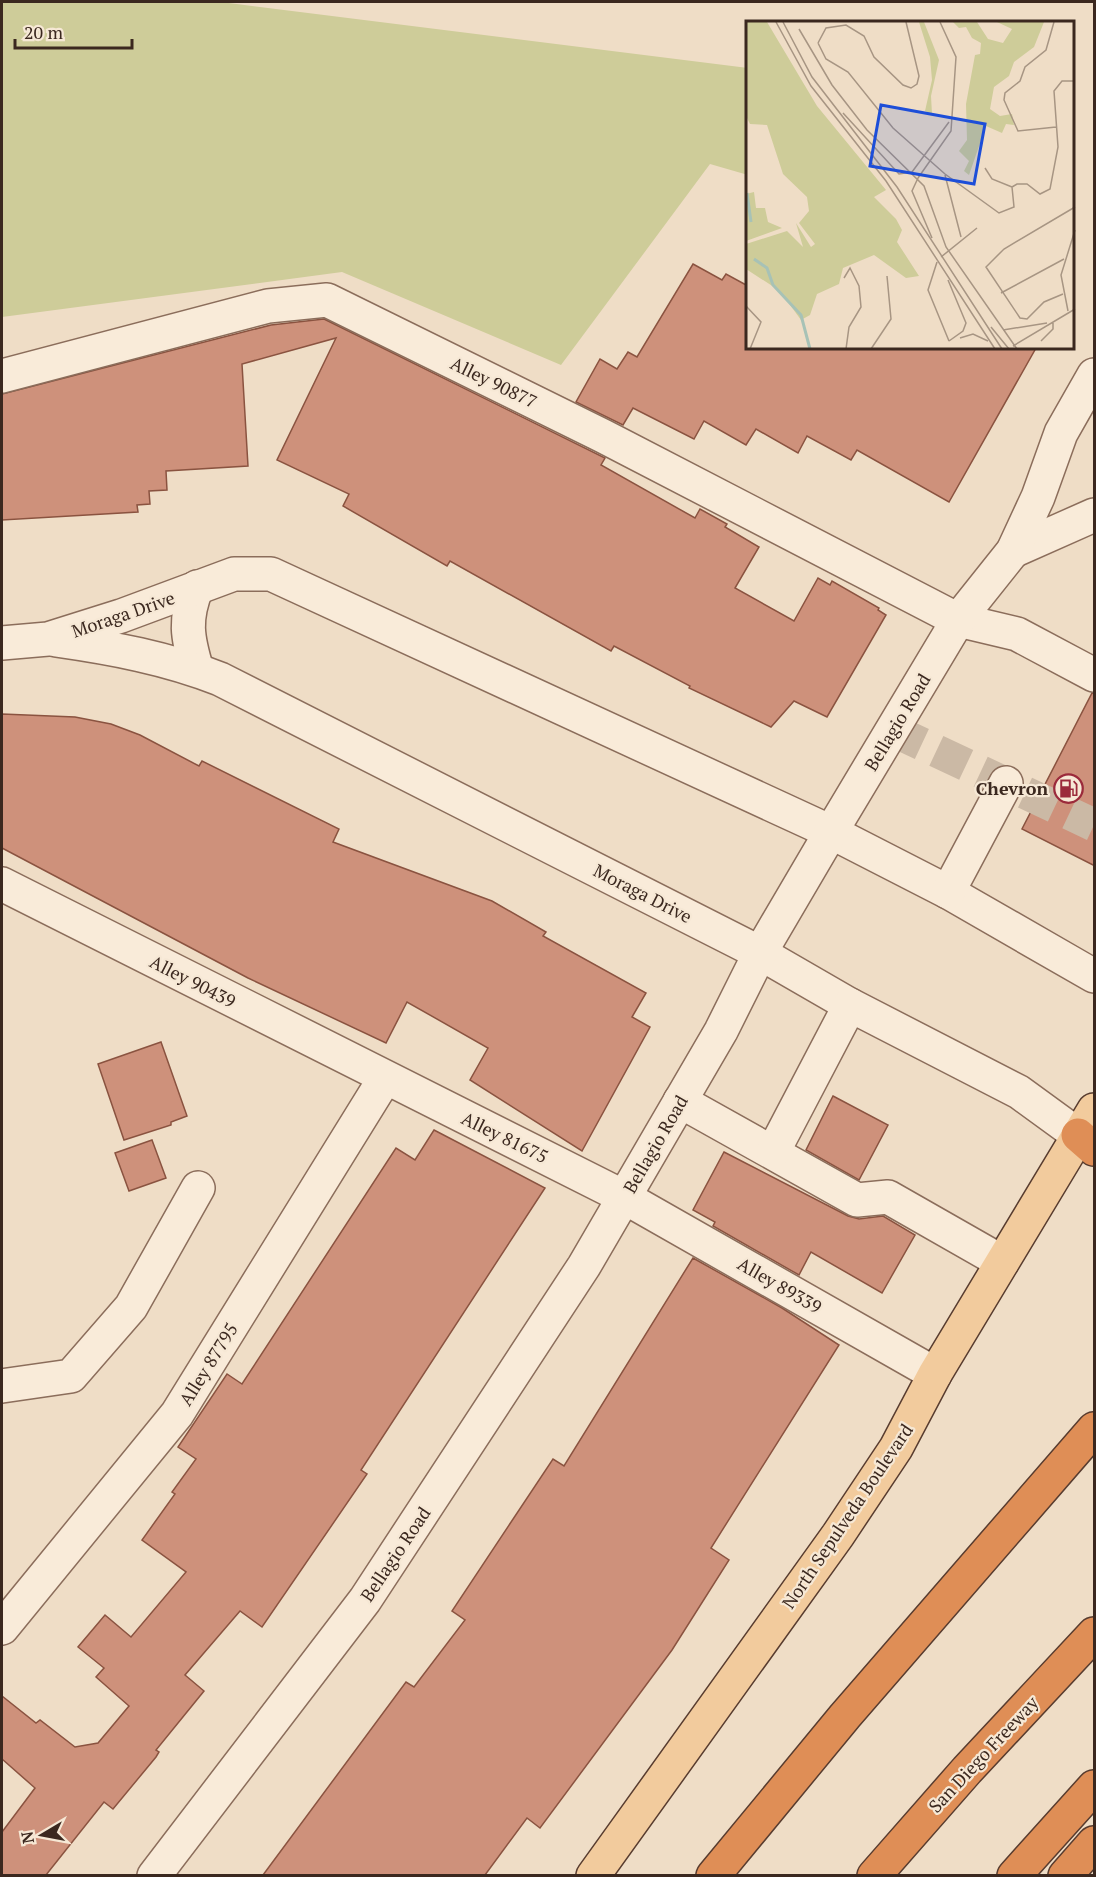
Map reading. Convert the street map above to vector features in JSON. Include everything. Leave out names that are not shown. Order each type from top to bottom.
[{"type":"highway","points":[[713,1875],[845,1716],[1095,1429]]},
{"type":"highway","name":"San Diego Freeway","points":[[874,1875],[967,1770],[1095,1634]]},
{"type":"highway","points":[[1014,1875],[1095,1787]]},
{"type":"highway","points":[[1065,1875],[1095,1843]]},
{"type":"main road","name":"North Sepulveda Boulevard","points":[[592,1875],[838,1535],[896,1448],[935,1374],[1002,1262],[1089,1131]]},
{"type":"street","name":"Alley 90877","points":[[2,376],[268,306],[327,300],[603,436],[958,620],[1017,634],[1095,675]]},
{"type":"street","name":"Bellagio Road","points":[[154,1875],[365,1600],[584,1266],[721,1031],[760,952],[831,832],[958,620],[1012,551],[1038,497],[1061,433],[1095,375]]},
{"type":"street","points":[[1012,551],[1095,515]]},
{"type":"street","name":"Moraga Drive","points":[[48,639],[234,574],[271,574],[831,832],[948,891],[1095,976]]},
{"type":"street","name":"Moraga Drive","points":[[197,587],[189,608],[188,641],[197,670]]},
{"type":"street","name":"Moraga Drive","points":[[2,643],[48,639],[123,650],[197,670],[760,952],[850,1005],[1019,1092],[1089,1131]]},
{"type":"street","points":[[948,891],[1006,783]]},
{"type":"street","name":"Alley 90439","points":[[2,884],[385,1078]]},
{"type":"street","points":[[773,1152],[850,1005]]},
{"type":"street","name":"Alley 81675","points":[[385,1078],[624,1197]]},
{"type":"street","name":"Alley 87795","points":[[2,1628],[177,1414],[385,1078]]},
{"type":"street","points":[[680,1101],[857,1200],[888,1197],[1002,1262]]},
{"type":"street","points":[[2,1386],[71,1376],[131,1307],[198,1188]]},
{"type":"street","name":"Alley 89339","points":[[624,1197],[935,1374]]},
{"type":"shaded area","points":[[2,2],[221,2],[746,68],[746,174],[710,164],[561,365],[342,272],[2,317]]},
{"type":"building","points":[[693,264],[722,280],[726,274],[746,285],[746,350],[1035,350],[949,502],[857,450],[851,460],[807,436],[798,453],[756,429],[746,445],[704,421],[694,439],[633,408],[623,425],[576,402],[600,359],[617,369],[628,352],[637,357]]},
{"type":"building","points":[[324,319],[605,458],[601,465],[695,518],[700,509],[727,524],[725,527],[759,547],[735,588],[794,621],[818,578],[830,585],[832,581],[879,608],[878,610],[886,615],[827,717],[794,701],[771,727],[689,688],[690,686],[614,646],[611,651],[450,561],[447,566],[343,506],[349,494],[277,460],[336,338],[242,364],[248,466],[166,471],[167,490],[149,491],[150,504],[137,505],[138,512],[2,520],[2,394],[271,325]]},
{"type":"building","name":"Chevron","points":[[1092,693],[1095,694],[1095,866],[1022,829]]},
{"type":"building","points":[[2,714],[75,717],[111,724],[140,735],[199,766],[202,761],[339,829],[333,842],[492,901],[546,932],[543,936],[646,993],[632,1017],[650,1027],[582,1151],[470,1080],[488,1048],[407,1002],[386,1043],[248,978],[2,848]]},
{"type":"building","points":[[161,1042],[187,1116],[171,1122],[171,1125],[124,1140],[98,1064]]},
{"type":"building","points":[[833,1096],[888,1125],[859,1180],[806,1150]]},
{"type":"building","points":[[434,1130],[545,1188],[361,1470],[367,1474],[262,1627],[240,1611],[185,1675],[204,1691],[156,1750],[159,1752],[156,1757],[113,1809],[104,1802],[46,1875],[2,1875],[2,1832],[35,1788],[2,1759],[2,1696],[36,1723],[40,1720],[75,1747],[98,1743],[129,1706],[96,1677],[104,1668],[78,1647],[105,1615],[131,1637],[186,1572],[142,1540],[175,1494],[172,1492],[196,1459],[178,1447],[227,1374],[242,1384],[396,1148],[415,1160]]},
{"type":"building","points":[[152,1140],[166,1178],[129,1191],[115,1153]]},
{"type":"building","points":[[724,1152],[848,1216],[859,1219],[883,1216],[915,1235],[882,1293],[811,1252],[799,1275],[713,1226],[715,1222],[693,1210]]},
{"type":"building","points":[[693,1258],[782,1308],[839,1345],[711,1548],[729,1560],[672,1650],[540,1828],[527,1818],[485,1875],[263,1875],[406,1682],[414,1687],[465,1620],[452,1611],[553,1459],[564,1466]]},
{"type":"tunnel","points":[[892,730],[1094,825]]},
{"type":"place","name":"Chevron","points":[[1069,788]]}]
